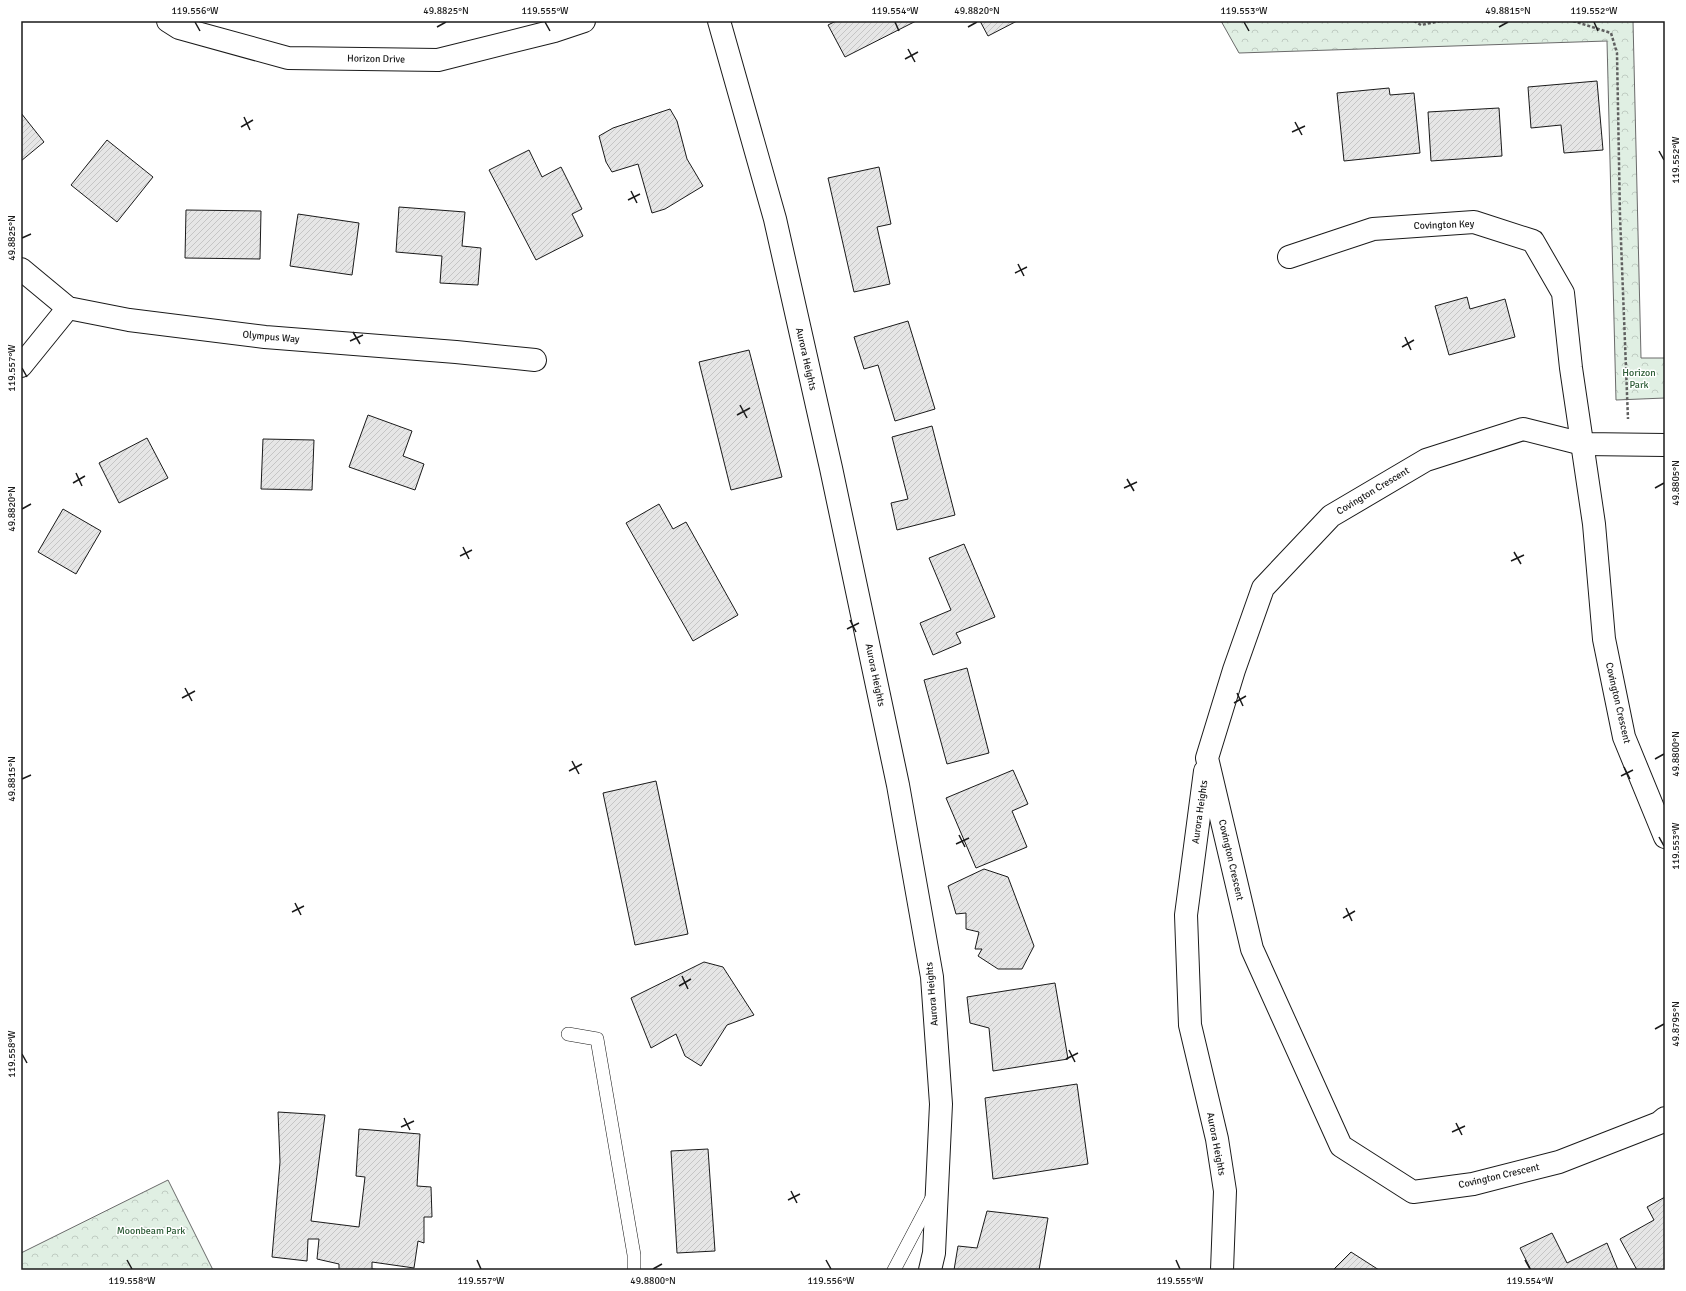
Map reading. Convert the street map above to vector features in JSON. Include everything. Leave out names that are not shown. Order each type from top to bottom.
[{"type":"street","name":"Horizon Drive","points":[[168,21],[179,28],[288,58],[438,60],[554,31],[584,21]]},
{"type":"street","name":"Aurora Heights","points":[[719,21],[775,219],[859,599],[898,785],[932,977],[941,1104],[934,1253],[930,1270]]},
{"type":"street","name":"Covington Key","points":[[1289,257],[1373,229],[1474,222],[1533,241],[1562,293],[1571,368],[1583,444]]},
{"type":"street","name":"Olympus Way","points":[[21,269],[68,308],[129,320],[265,337],[456,352],[536,360]]},
{"type":"street","points":[[21,366],[68,308]]},
{"type":"street","name":"Covington Crescent","points":[[1665,445],[1583,444],[1523,429],[1426,460],[1331,516],[1263,588],[1234,670],[1207,758],[1252,949],[1341,1146],[1413,1192],[1473,1184],[1559,1162],[1659,1123],[1665,1118]]},
{"type":"street","name":"Covington Crescent","points":[[1583,444],[1594,524],[1604,639],[1624,737],[1665,837]]},
{"type":"street","name":"Aurora Heights","points":[[1207,758],[1186,915],[1190,1026],[1217,1139],[1225,1191],[1222,1270]]},
{"type":"lane","points":[[568,1034],[597,1039],[634,1255],[634,1270]]},
{"type":"lane","points":[[894,1270],[937,1189]]},
{"type":"path","points":[[1414,21],[1421,25],[1441,21]]},
{"type":"path","points":[[1573,21],[1611,33],[1617,53],[1620,216],[1629,444]]},
{"type":"green space","name":"Horizon Park","points":[[1221,21],[1633,21],[1641,358],[1665,358],[1665,398],[1616,400],[1607,41],[1239,53]]},
{"type":"green space","name":"Moonbeam Park","points":[[168,1180],[213,1270],[21,1270],[21,1253]]},
{"type":"building","points":[[836,21],[916,21],[845,57],[828,25]]},
{"type":"building","points":[[980,21],[1017,21],[988,36]]},
{"type":"building","points":[[1597,81],[1603,150],[1564,153],[1561,125],[1531,128],[1528,87]]},
{"type":"building","points":[[1389,88],[1390,95],[1414,93],[1420,153],[1344,161],[1337,93]]},
{"type":"building","points":[[1499,108],[1502,156],[1431,161],[1428,112]]},
{"type":"building","points":[[670,109],[677,121],[687,159],[703,186],[665,209],[652,213],[638,164],[612,172],[606,162],[599,136],[613,128]]},
{"type":"building","points":[[21,113],[44,142],[21,161]]},
{"type":"building","points":[[107,140],[153,177],[117,222],[71,185]]},
{"type":"building","points":[[529,150],[542,177],[561,167],[582,209],[572,214],[583,236],[536,260],[489,170]]},
{"type":"building","points":[[879,167],[891,224],[877,227],[890,284],[854,292],[828,178]]},
{"type":"building","points":[[399,207],[465,212],[462,246],[481,248],[478,285],[440,283],[442,256],[396,252]]},
{"type":"building","points":[[186,210],[261,211],[260,259],[185,258]]},
{"type":"building","points":[[298,214],[359,223],[352,275],[290,266]]},
{"type":"building","points":[[1467,297],[1470,309],[1505,299],[1515,337],[1449,355],[1435,306]]},
{"type":"building","points":[[908,321],[935,409],[895,421],[878,365],[864,369],[854,337]]},
{"type":"building","points":[[749,350],[782,477],[731,490],[699,362]]},
{"type":"building","points":[[368,415],[412,431],[403,456],[424,464],[415,490],[349,467]]},
{"type":"building","points":[[932,426],[955,515],[897,530],[891,503],[908,499],[892,437]]},
{"type":"building","points":[[147,438],[168,478],[119,503],[99,463]]},
{"type":"building","points":[[263,439],[314,440],[312,490],[261,489]]},
{"type":"building","points":[[659,504],[673,529],[686,522],[738,615],[693,641],[626,523]]},
{"type":"building","points":[[63,509],[101,531],[76,574],[38,552]]},
{"type":"building","points":[[964,544],[995,617],[956,633],[961,643],[933,655],[920,623],[951,610],[929,558]]},
{"type":"building","points":[[967,668],[989,753],[947,764],[924,680]]},
{"type":"building","points":[[1013,770],[1028,804],[1012,811],[1027,847],[976,868],[946,798]]},
{"type":"building","points":[[656,781],[688,934],[635,945],[603,793]]},
{"type":"building","points":[[984,869],[1008,877],[1034,946],[1022,969],[998,969],[978,956],[982,949],[975,949],[979,932],[966,929],[966,913],[956,914],[948,886]]},
{"type":"building","points":[[704,962],[723,967],[754,1015],[727,1025],[701,1066],[685,1056],[676,1034],[651,1048],[631,998]]},
{"type":"building","points":[[1055,983],[1068,1059],[993,1071],[989,1028],[970,1023],[967,997]]},
{"type":"building","points":[[1077,1084],[1088,1164],[993,1179],[985,1098]]},
{"type":"building","points":[[278,1112],[325,1115],[311,1221],[359,1227],[365,1177],[356,1176],[359,1129],[420,1134],[417,1186],[431,1187],[432,1217],[424,1217],[424,1243],[418,1241],[414,1268],[372,1262],[372,1269],[381,1270],[339,1270],[339,1264],[317,1259],[319,1239],[308,1239],[307,1261],[272,1257],[280,1162]]},
{"type":"building","points":[[708,1149],[715,1251],[677,1253],[671,1151]]},
{"type":"building","points":[[1665,1197],[1665,1270],[1637,1270],[1620,1239],[1654,1220],[1647,1207]]},
{"type":"building","points":[[987,1211],[1048,1218],[1039,1270],[954,1270],[958,1246],[977,1248]]},
{"type":"building","points":[[1552,1233],[1567,1263],[1607,1243],[1618,1270],[1531,1270],[1520,1248]]},
{"type":"building","points":[[1351,1252],[1379,1270],[1333,1270]]}]
